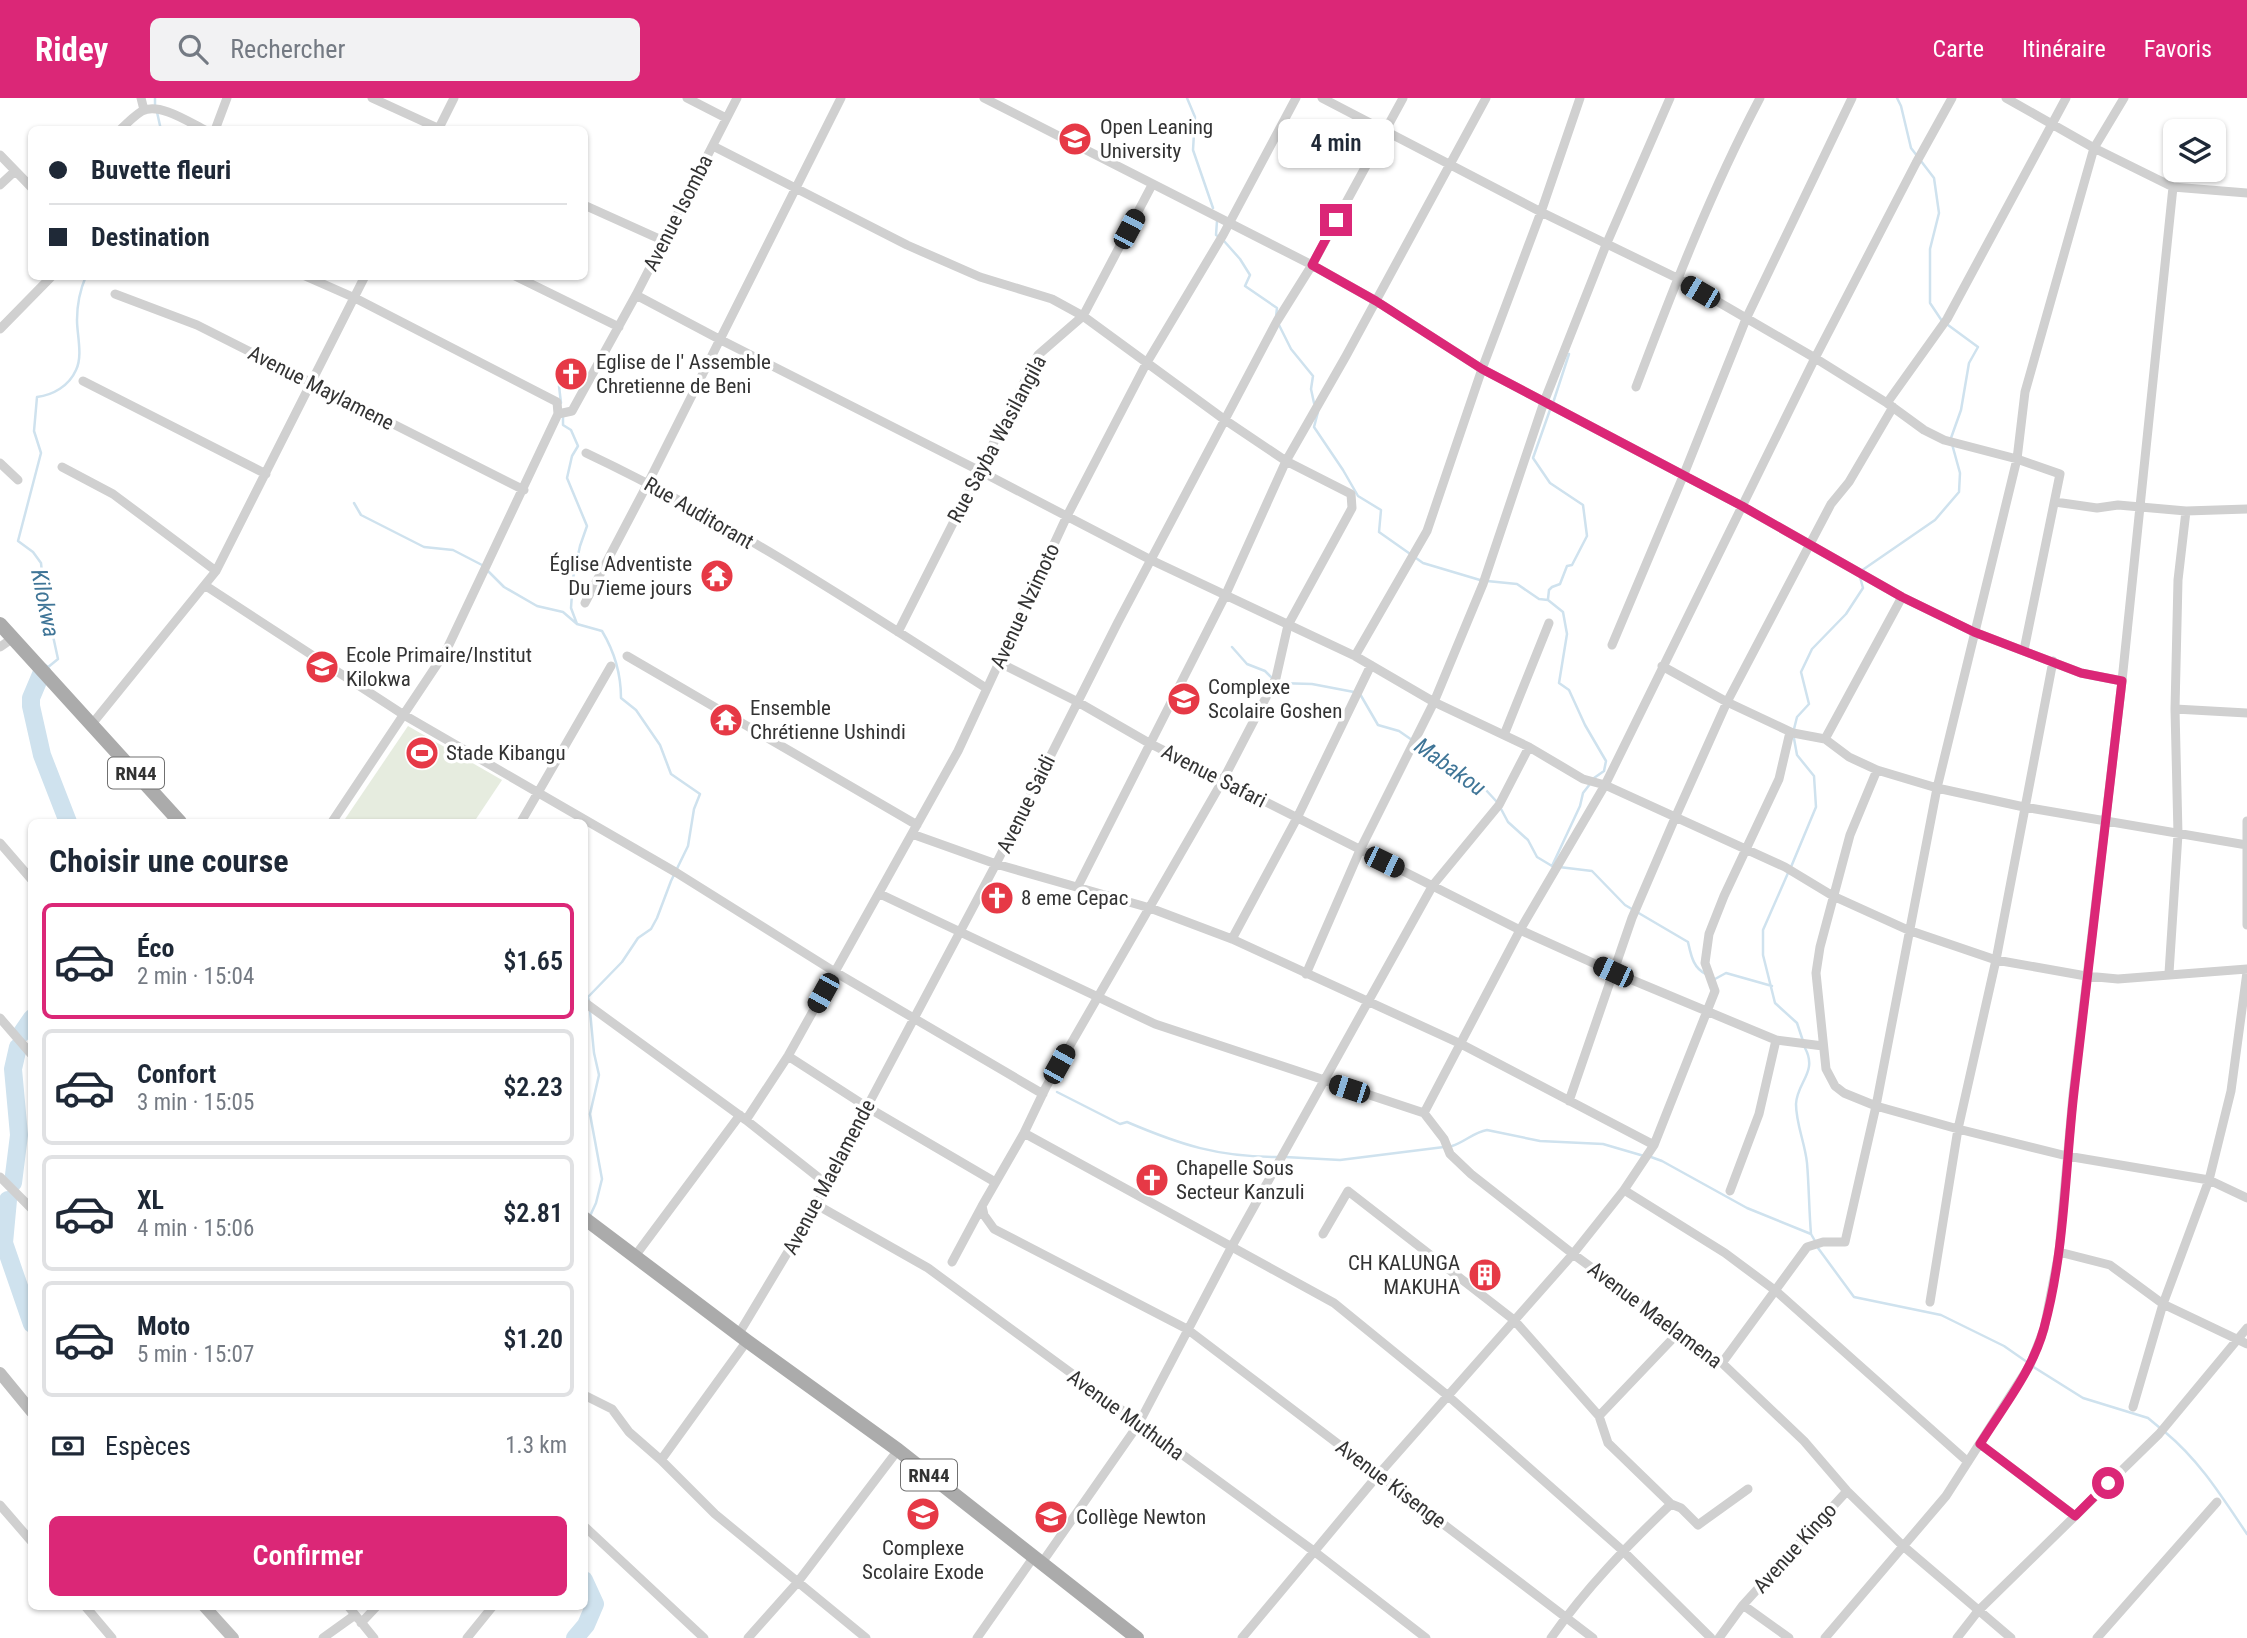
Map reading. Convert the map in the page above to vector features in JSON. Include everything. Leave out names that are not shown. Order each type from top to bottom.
[{"type":"main road","name":"RN44","points":[[0,624],[177,819]]},
{"type":"main road","name":"RN44","points":[[588,1221],[898,1450],[1137,1638]]},
{"type":"street","points":[[141,98],[144,110]]},
{"type":"street","points":[[216,126],[227,98]]},
{"type":"street","points":[[372,98],[433,126]]},
{"type":"street","points":[[441,126],[454,98]]},
{"type":"street","points":[[687,98],[726,118]]},
{"type":"street","name":"Avenue Isomba","points":[[562,412],[572,411],[636,295],[737,98]]},
{"type":"street","points":[[585,603],[841,98]]},
{"type":"street","points":[[984,98],[1312,265],[1376,301],[1482,369],[1684,474],[1902,597],[1974,632],[2081,673],[2122,681]]},
{"type":"street","name":"Avenue Nzimoto","points":[[835,972],[958,751],[1067,516],[1146,364],[1221,239],[1296,98]]},
{"type":"street","points":[[1322,98],[1450,166],[1677,278],[1815,358],[1890,405],[1924,430],[1944,440],[2017,459],[2060,474],[2024,650]]},
{"type":"street","name":"Avenue Saidi","points":[[915,1017],[996,864],[1076,701],[1277,321],[1312,265],[1402,98]]},
{"type":"street","points":[[1078,886],[1225,596],[1286,461],[1486,98]]},
{"type":"street","points":[[1355,656],[1427,531],[1482,369],[1580,98]]},
{"type":"street","points":[[1306,974],[1360,850],[1434,702],[1484,580],[1544,402],[1606,245],[1670,98]]},
{"type":"street","points":[[1636,387],[1677,278],[1737,142],[1760,98]]},
{"type":"street","points":[[1612,645],[1746,319],[1852,98]]},
{"type":"street","points":[[880,894],[1156,1024],[1424,1113],[1520,930],[1605,785],[1815,358],[1952,98]]},
{"type":"street","points":[[2006,98],[2094,148],[2174,187],[2247,193]]},
{"type":"street","points":[[1569,1101],[1632,918],[1727,702],[1831,504],[1849,482],[1890,405],[1945,322],[2066,98]]},
{"type":"street","points":[[1722,1363],[1807,1247],[1823,1242],[1845,1242],[1875,1106],[1937,788],[2017,459],[2025,392],[2094,148],[2124,98]]},
{"type":"street","points":[[125,126],[144,110],[162,110],[196,126]]},
{"type":"street","points":[[713,146],[907,244],[980,277],[1052,299],[1083,316],[1225,421],[1286,461],[1351,494],[1352,508],[1288,625],[1275,680],[1223,780],[1096,997],[952,1262]]},
{"type":"street","points":[[0,155],[28,184]]},
{"type":"street","points":[[0,185],[15,171]]},
{"type":"street","name":"Rue Sayba Wasilangila","points":[[898,632],[1038,355],[1083,316],[1152,185]]},
{"type":"street","points":[[1825,1638],[1946,1496],[2030,1364],[2044,1329],[2059,1252],[2086,976],[2122,681],[2174,187]]},
{"type":"street","points":[[588,207],[664,241]]},
{"type":"street","points":[[0,330],[48,280]]},
{"type":"street","points":[[314,280],[355,298],[557,402],[562,412],[446,652],[334,819]]},
{"type":"street","points":[[92,724],[216,570],[363,280]]},
{"type":"street","points":[[523,280],[618,327]]},
{"type":"street","name":"Avenue Maylamene","points":[[115,295],[197,325],[524,490]]},
{"type":"street","points":[[636,295],[1151,560],[1355,656],[1434,702],[1530,747],[1583,779],[1605,785],[1746,849],[1789,869],[1833,896],[1908,930],[1996,960],[2086,976],[2118,979],[2157,977],[2169,973],[2247,970],[2231,1091],[2209,1180],[2163,1304],[2133,1407]]},
{"type":"street","points":[[83,381],[266,474]]},
{"type":"street","name":"Rue Auditorant","points":[[586,453],[648,483],[898,632]]},
{"type":"street","points":[[0,463],[18,480]]},
{"type":"street","points":[[62,467],[113,494],[216,570]]},
{"type":"street","points":[[2055,502],[2097,508],[2118,505],[2186,510],[2247,508]]},
{"type":"street","points":[[2169,973],[2178,834],[2175,709],[2178,580],[2186,510]]},
{"type":"street","points":[[205,586],[404,715],[583,819]]},
{"type":"street","points":[[1825,739],[1902,597]]},
{"type":"street","points":[[1504,735],[1549,623]]},
{"type":"street","points":[[898,632],[986,688]]},
{"type":"street","points":[[0,647],[13,638]]},
{"type":"street","points":[[627,656],[915,829],[996,864],[1150,908],[1232,939],[1461,1044],[1569,1101],[1650,1152]]},
{"type":"street","points":[[1930,1302],[1958,1129],[1996,960],[2053,661]]},
{"type":"street","name":"Avenue Safari","points":[[998,662],[1076,701],[1149,743],[1520,930],[1776,1040],[1823,1046]]},
{"type":"street","points":[[1232,939],[1297,818],[1371,665]]},
{"type":"street","points":[[523,819],[611,666]]},
{"type":"street","points":[[1662,666],[1727,702],[1790,732],[1825,739],[1849,757],[1877,770],[1937,788],[2024,807],[2247,845]]},
{"type":"street","points":[[2175,709],[2247,713]]},
{"type":"street","points":[[1242,1638],[1378,1475],[1573,1254],[1624,1190],[1650,1152],[1715,991],[1705,963],[1709,934],[1779,779],[1790,732]]},
{"type":"street","points":[[977,1638],[1138,1425],[1187,1329],[1433,885],[1499,805],[1530,747]]},
{"type":"street","points":[[1877,770],[1850,835],[1820,947],[1816,973],[1826,1069],[1835,1086],[1844,1093],[1875,1106],[1958,1129],[2067,1156],[2209,1180],[2247,1198]]},
{"type":"street","points":[[2247,821],[2247,925]]},
{"type":"street","points":[[588,822],[1042,1094]]},
{"type":"street","points":[[0,843],[28,875]]},
{"type":"street","points":[[635,1256],[788,1056],[835,972]]},
{"type":"street","points":[[588,1004],[743,1118],[828,1185]]},
{"type":"street","name":"Avenue Maelamende","points":[[660,1460],[743,1338],[828,1185],[915,1017]]},
{"type":"street","points":[[0,1018],[28,1050]]},
{"type":"street","points":[[1730,1191],[1759,1114],[1776,1040]]},
{"type":"street","points":[[788,1056],[867,1107],[995,1182]]},
{"type":"street","name":"Avenue Maelamena","points":[[1424,1113],[1444,1139],[1450,1154],[1471,1174],[1573,1254],[1722,1363],[1804,1441],[1847,1491]]},
{"type":"street","points":[[1024,1133],[1334,1303],[1447,1395],[1622,1550],[1711,1638]]},
{"type":"street","points":[[0,1177],[28,1205]]},
{"type":"street","points":[[1624,1190],[1725,1253],[1776,1291],[1968,1462]]},
{"type":"street","points":[[1323,1234],[1348,1191],[1514,1320],[1599,1416],[1608,1443],[1671,1504],[1681,1508],[1698,1525],[1748,1489]]},
{"type":"street","name":"Avenue Muthuha","points":[[817,1205],[928,1268],[1138,1425],[1315,1552],[1426,1638]]},
{"type":"street","name":"Avenue Kisenge","points":[[982,1206],[984,1215],[994,1229],[1187,1329],[1593,1638]]},
{"type":"street","points":[[2059,1252],[2110,1265],[2163,1304],[2242,1342]]},
{"type":"street","points":[[1958,1638],[1978,1611],[2159,1434],[2166,1423],[2242,1342],[2247,1328]]},
{"type":"street","points":[[1599,1416],[1680,1331]]},
{"type":"street","points":[[0,1373],[28,1407]]},
{"type":"street","points":[[588,1397],[612,1409],[629,1433],[715,1514],[866,1638]]},
{"type":"street","points":[[1980,1444],[2075,1516]]},
{"type":"street","points":[[748,1638],[797,1583],[898,1450]]},
{"type":"street","points":[[1847,1491],[1902,1545],[2011,1638]]},
{"type":"street","name":"Avenue Kingo","points":[[1719,1638],[1744,1605],[1847,1491]]},
{"type":"street","points":[[2097,1638],[2217,1502]]},
{"type":"street","points":[[1551,1638],[1622,1550],[1671,1504]]},
{"type":"street","points":[[0,1505],[28,1537]]},
{"type":"street","points":[[588,1530],[705,1638]]},
{"type":"street","points":[[1744,1605],[1789,1638]]},
{"type":"street","points":[[88,1610],[109,1637]]},
{"type":"street","points":[[208,1610],[233,1638]]},
{"type":"street","points":[[351,1610],[374,1638]]},
{"type":"street","points":[[323,1638],[371,1610]]},
{"type":"street","points":[[467,1638],[490,1610]]},
{"type":"shaded area","name":"Stade Kibangu","points":[[408,726],[502,780],[476,819],[345,819]]},
{"type":"waterway","name":"Kilokwa","points":[[155,98],[155,106]]},
{"type":"waterway","points":[[1187,98],[1195,117],[1193,150],[1213,208]]},
{"type":"waterway","points":[[1897,98],[1911,148],[1934,178],[1939,213],[1930,249],[1930,303],[1942,321]]},
{"type":"waterway","name":"Kilokwa","points":[[157,112],[160,126]]},
{"type":"waterway","points":[[1217,221],[1216,235],[1219,237]]},
{"type":"waterway","points":[[1224,241],[1250,275],[1245,286],[1277,308],[1276,317]]},
{"type":"waterway","name":"Kilokwa","points":[[47,668],[58,659],[53,636],[48,631],[41,563],[33,552],[18,541],[41,453],[34,431],[37,397],[60,389],[76,370],[79,352],[78,309],[85,280]]},
{"type":"waterway","points":[[1278,323],[1291,349],[1313,376],[1311,389],[1314,403]]},
{"type":"waterway","points":[[1948,325],[1978,347],[1969,363],[1961,410],[1951,438]]},
{"type":"waterway","points":[[1553,403],[1569,354]]},
{"type":"waterway","points":[[561,403],[559,386],[566,366]]},
{"type":"waterway","points":[[1548,599],[1549,590],[1560,584],[1567,566],[1572,565],[1587,536],[1583,505],[1550,483],[1533,458],[1551,407]]},
{"type":"waterway","points":[[1318,412],[1314,427],[1358,496],[1381,510],[1379,532],[1423,563],[1480,580]]},
{"type":"waterway","points":[[563,417],[563,425],[571,430],[578,446],[572,456],[567,478],[587,526],[573,578],[571,608],[577,624]]},
{"type":"waterway","points":[[1861,571],[1935,520],[1959,492],[1960,473],[1952,444]]},
{"type":"waterway","points":[[354,503],[361,515],[424,547],[453,550],[482,565]]},
{"type":"waterway","points":[[487,570],[504,587],[537,606],[563,612],[577,624],[602,631],[616,663],[621,698],[636,710],[660,745],[671,774],[700,794],[694,809],[688,846],[657,918],[651,929],[638,938],[622,962],[588,997],[589,1001]]},
{"type":"waterway","points":[[1791,867],[1816,807],[1814,776],[1797,755],[1793,733],[1797,717],[1809,704],[1801,672],[1812,649],[1846,614],[1863,588],[1860,577]]},
{"type":"waterway","points":[[1487,581],[1517,584],[1539,599],[1548,600],[1563,612],[1567,634],[1559,683],[1569,690],[1606,761],[1604,771],[1594,778]]},
{"type":"waterway","name":"Mabakou","points":[[1232,647],[1247,664],[1265,671],[1273,679]]},
{"type":"waterway","name":"Kilokwa","points":[[42,672],[31,698],[31,706],[42,755],[67,819]]},
{"type":"waterway","name":"Mabakou","points":[[1278,683],[1312,684],[1354,692]]},
{"type":"waterway","name":"Mabakou","points":[[1360,694],[1378,725],[1399,731],[1412,740]]},
{"type":"waterway","name":"Mabakou","points":[[1418,744],[1485,789],[1497,802]]},
{"type":"waterway","points":[[1552,866],[1580,806],[1583,793],[1590,784]]},
{"type":"waterway","name":"Mabakou","points":[[1500,807],[1508,822],[1528,840],[1537,857],[1552,866]]},
{"type":"waterway","name":"Mabakou","points":[[1559,867],[1592,871],[1625,905],[1688,942],[1695,965],[1706,974]]},
{"type":"waterway","points":[[1788,873],[1763,930],[1763,955],[1775,1003],[1797,1023],[1803,1041]]},
{"type":"waterway","points":[[1715,979],[1726,973],[1772,986]]},
{"type":"waterway","points":[[590,1011],[599,1075],[590,1114],[602,1179],[590,1216]]},
{"type":"waterway","name":"Kilokwa","points":[[21,1034],[28,1024]]},
{"type":"waterway","name":"Kilokwa","points":[[13,1183],[19,1135],[13,1069],[18,1047]]},
{"type":"waterway","points":[[1805,1048],[1809,1064],[1796,1104],[1807,1163],[1811,1234],[1815,1241]]},
{"type":"waterway","points":[[1057,1092],[1120,1124],[1127,1122],[1183,1143],[1237,1155],[1278,1157]]},
{"type":"waterway","points":[[1285,1157],[1340,1160],[1452,1146],[1487,1130],[1540,1141],[1603,1144],[1644,1156]]},
{"type":"waterway","points":[[1651,1157],[1747,1208],[1811,1234]]},
{"type":"waterway","name":"Kilokwa","points":[[8,1200],[4,1243],[28,1312]]},
{"type":"waterway","points":[[1818,1248],[1854,1297],[1941,1315],[2004,1346],[2027,1362]]},
{"type":"waterway","points":[[2032,1366],[2083,1398],[2148,1418],[2160,1428]]},
{"type":"waterway","points":[[2165,1432],[2200,1467],[2247,1534]]},
{"type":"waterway","name":"Kilokwa","points":[[575,1638],[586,1625],[595,1604],[588,1589]]},
{"type":"place","name":"Open Leaning University","points":[[1075,139]]},
{"type":"place","name":"Eglise de l' Assemble Chretienne de Beni","points":[[571,374]]},
{"type":"place","name":"Église Adventiste Du 7ieme jours","points":[[717,576]]},
{"type":"place","name":"Ecole Primaire/Institut Kilokwa","points":[[322,667]]},
{"type":"place","name":"Complexe Scolaire Goshen","points":[[1184,699]]},
{"type":"place","name":"Ensemble Chrétienne Ushindi","points":[[726,720]]},
{"type":"place","name":"Stade Kibangu","points":[[422,753]]},
{"type":"place","name":"8 eme Cepac","points":[[997,898]]},
{"type":"place","name":"Chapelle Sous Secteur Kanzuli","points":[[1152,1180]]},
{"type":"place","name":"CH KALUNGA MAKUHA","points":[[1485,1275]]},
{"type":"place","name":"Complexe Scolaire Exode","points":[[923,1514]]},
{"type":"place","name":"Collège Newton","points":[[1051,1517]]},
{"type":"route","points":[[1336,220],[1312,265],[1376,301],[1482,369],[1684,474],[1902,597],[1974,632],[2081,673],[2122,681],[2086,976],[2059,1252],[2044,1329],[2031,1363],[1980,1444],[2075,1516],[2108,1483]]}]
